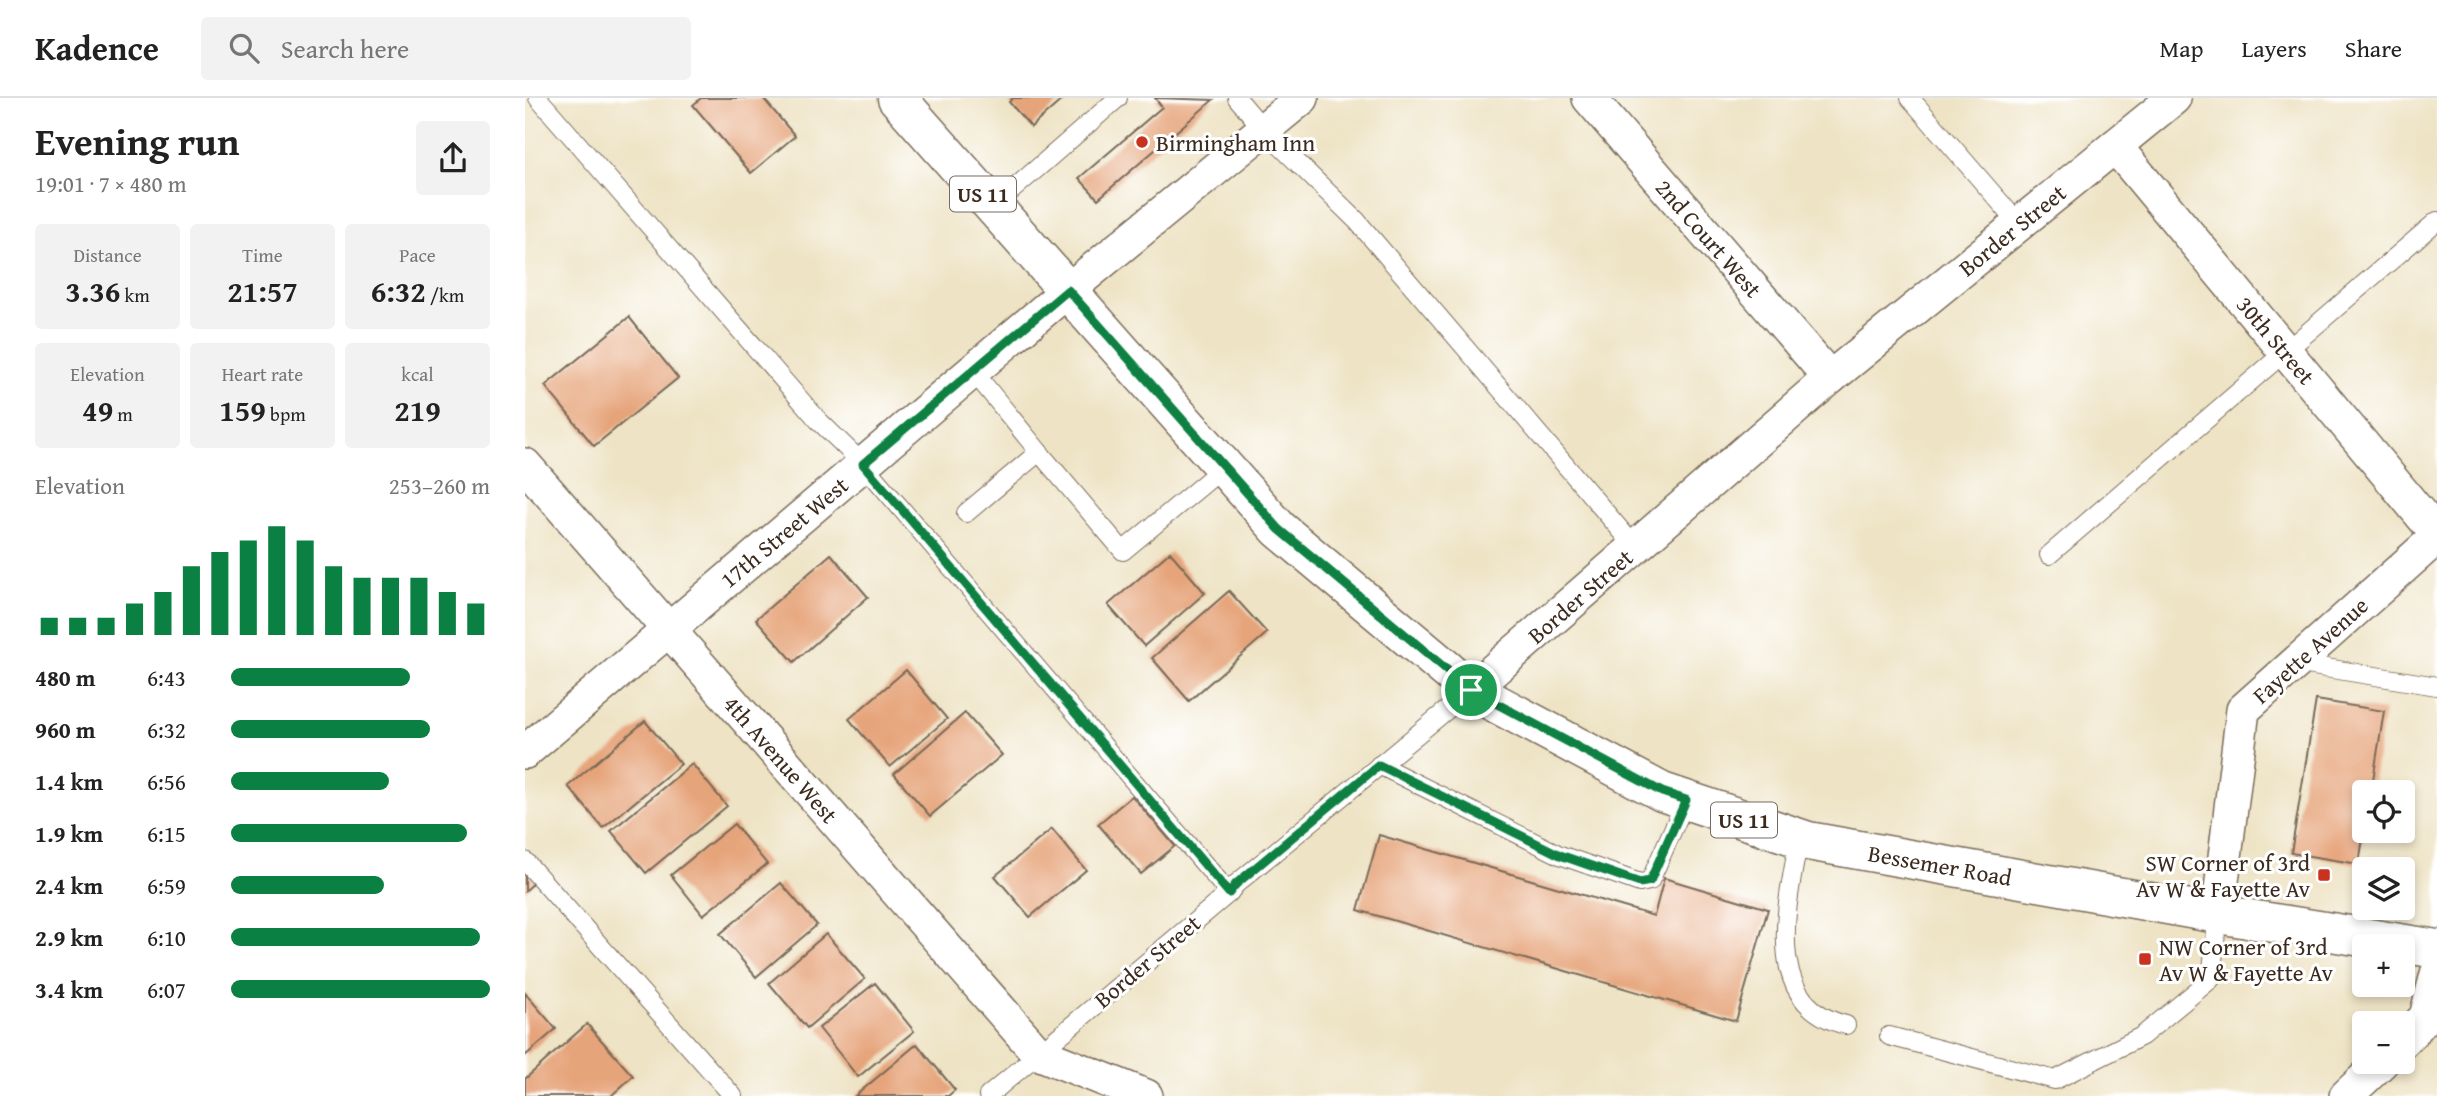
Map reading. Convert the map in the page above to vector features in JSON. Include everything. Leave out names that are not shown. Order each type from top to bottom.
[{"type":"main road","name":"US 11","points":[[897,98],[1279,529],[1471,690]]},
{"type":"main road","name":"Bessemer Road","points":[[1471,690],[1662,792],[1799,838],[2218,914],[2437,948]]},
{"type":"street","name":"17th Street West","points":[[525,752],[1068,290],[1302,98]]},
{"type":"street","name":"2nd Court West","points":[[1589,98],[1830,378]]},
{"type":"street","name":"Border Street","points":[[1471,690],[1830,378],[2174,98]]},
{"type":"street","name":"30th Street","points":[[2115,146],[2437,535]]},
{"type":"street","name":"4th Avenue West","points":[[525,465],[1038,1053]]},
{"type":"street","name":"Fayette Avenue","points":[[2218,914],[2243,710],[2437,535]]},
{"type":"street","points":[[2415,1028],[2426,1017],[2437,974]]},
{"type":"street","points":[[1038,1053],[1146,1096]]},
{"type":"lane","points":[[538,98],[818,420],[863,464],[1229,893]]},
{"type":"lane","points":[[993,206],[1118,98]]},
{"type":"lane","points":[[1237,98],[1265,131],[1357,221],[1636,548]]},
{"type":"lane","points":[[1910,98],[2019,224]]},
{"type":"lane","points":[[2049,555],[2437,221]]},
{"type":"lane","points":[[973,371],[1123,551],[1224,467]]},
{"type":"lane","points":[[967,513],[1039,452]]},
{"type":"lane","points":[[2292,663],[2437,687]]},
{"type":"lane","name":"Border Street","points":[[988,1096],[1229,893],[1236,884],[1471,690]]},
{"type":"lane","points":[[1379,765],[1560,855],[1640,883],[1650,881],[1686,800]]},
{"type":"lane","points":[[1799,838],[1784,928],[1787,957],[1798,996],[1812,1013],[1846,1025]]},
{"type":"lane","points":[[525,861],[733,1096]]},
{"type":"lane","points":[[1889,1036],[2055,1080],[2143,1036],[2211,979],[2218,914]]},
{"type":"building","points":[[701,98],[763,98],[795,136],[751,173],[693,105]]},
{"type":"building","points":[[1013,98],[1064,98],[1031,127],[1009,102]]},
{"type":"building","name":"Birmingham Inn","points":[[1155,98],[1213,100],[1098,199],[1079,178],[1162,107]]},
{"type":"building","points":[[629,317],[678,378],[594,446],[545,386]]},
{"type":"building","points":[[1170,552],[1205,593],[1144,646],[1108,605]]},
{"type":"building","points":[[831,554],[868,597],[794,662],[756,619]]},
{"type":"building","points":[[1229,591],[1267,633],[1189,701],[1152,658]]},
{"type":"building","points":[[906,670],[947,719],[890,767],[849,719]]},
{"type":"building","points":[[2316,700],[2384,711],[2373,780],[2352,780],[2352,843],[2362,843],[2360,857],[2352,857],[2352,863],[2291,853]]},
{"type":"building","points":[[965,713],[1002,755],[930,816],[894,774]]},
{"type":"building","points":[[645,721],[681,764],[603,828],[568,786]]},
{"type":"building","points":[[692,764],[727,806],[646,873],[611,831]]},
{"type":"building","points":[[1132,796],[1175,846],[1141,874],[1098,824]]},
{"type":"building","points":[[734,824],[767,864],[703,915],[671,875]]},
{"type":"building","points":[[1052,829],[1086,870],[1030,917],[995,876]]},
{"type":"building","points":[[1379,835],[1654,916],[1664,878],[1768,909],[1736,1021],[1358,910]]},
{"type":"building","points":[[525,868],[536,881],[525,891]]},
{"type":"building","points":[[781,883],[817,925],[756,977],[720,934]]},
{"type":"building","points":[[826,934],[865,979],[807,1028],[769,983]]},
{"type":"building","points":[[875,983],[914,1031],[858,1077],[819,1028]]},
{"type":"building","points":[[525,993],[556,1029],[525,1056]]},
{"type":"building","points":[[587,1024],[633,1076],[611,1096],[525,1096],[525,1079]]},
{"type":"building","points":[[917,1044],[955,1090],[948,1096],[855,1096]]},
{"type":"place","name":"Birmingham Inn","points":[[1142,142]]},
{"type":"place","name":"SW Corner of 3rd Av W & Fayette Av","points":[[2324,875]]},
{"type":"place","name":"NW Corner of 3rd Av W & Fayette Av","points":[[2145,959]]},
{"type":"route","points":[[1068,290],[1279,529],[1471,690],[1662,792],[1686,800],[1650,881],[1640,883],[1560,855],[1379,765],[1236,884],[1229,893],[863,464],[1068,290]]}]
